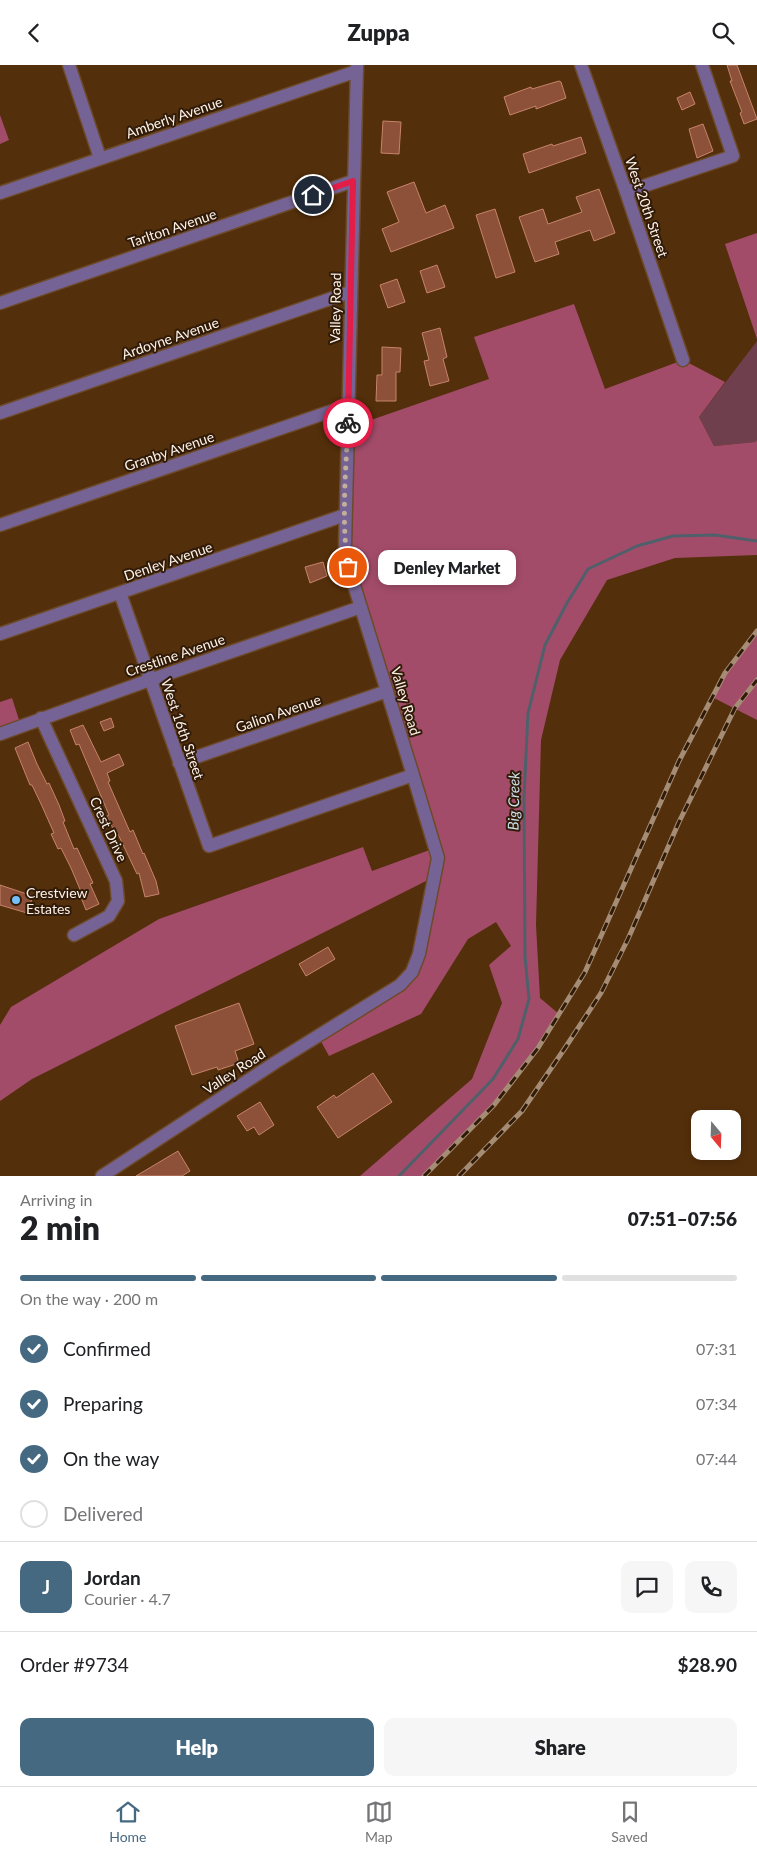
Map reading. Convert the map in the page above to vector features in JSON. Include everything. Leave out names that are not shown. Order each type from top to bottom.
[{"type":"street","points":[[69,65],[100,158]]},
{"type":"street","name":"West 20th Street","points":[[581,65],[683,360]]},
{"type":"street","points":[[626,191],[733,156],[702,65]]},
{"type":"street","name":"Amberly Avenue","points":[[0,193],[357,68]]},
{"type":"street","name":"Valley Road","points":[[102,1176],[276,1062],[400,985],[412,972],[419,954],[438,858],[414,775],[348,567],[345,547],[357,68]]},
{"type":"street","name":"Tarlton Avenue","points":[[0,303],[353,181]]},
{"type":"street","name":"Ardoyne Avenue","points":[[0,413],[350,292]]},
{"type":"street","name":"Granby Avenue","points":[[0,525],[348,405]]},
{"type":"street","name":"Denley Avenue","points":[[0,634],[345,515]]},
{"type":"street","name":"West 16th Street","points":[[120,593],[208,846],[414,775]]},
{"type":"street","name":"Crestline Avenue","points":[[0,734],[361,607]]},
{"type":"street","name":"Galion Avenue","points":[[179,763],[387,691]]},
{"type":"street","name":"Crest Drive","points":[[41,718],[116,881],[118,901],[109,916],[74,935]]},
{"type":"shaded area","points":[[0,115],[9,140],[0,144]]},
{"type":"shaded area","points":[[757,233],[757,339],[725,244]]},
{"type":"shaded area","points":[[574,304],[605,389],[683,360],[725,382],[699,417],[714,446],[755,442],[757,440],[757,555],[675,558],[607,580],[560,660],[541,740],[536,925],[540,998],[559,1014],[538,1048],[494,1105],[424,1176],[360,1176],[472,1079],[502,1003],[489,965],[511,946],[496,922],[468,939],[421,1014],[329,1056],[318,1036],[412,972],[434,877],[32,1079],[0,1101],[0,1025],[11,1007],[159,919],[363,847],[372,871],[435,848],[348,567],[348,428],[489,379],[474,337]]},
{"type":"shaded area","points":[[757,341],[757,440],[755,442],[714,446],[699,417]]},
{"type":"shaded area","points":[[757,631],[757,720],[712,697],[725,673]]},
{"type":"shaded area","points":[[12,698],[21,726],[0,734],[0,702]]},
{"type":"building","points":[[727,65],[737,65],[757,119],[744,124],[740,113],[742,112],[730,81],[732,81]]},
{"type":"building","points":[[559,81],[566,98],[536,109],[536,106],[510,115],[504,97],[531,87],[532,89]]},
{"type":"building","points":[[690,92],[695,104],[682,110],[677,98]]},
{"type":"building","points":[[383,121],[401,122],[399,154],[381,153]]},
{"type":"building","points":[[703,124],[713,151],[697,158],[689,129]]},
{"type":"building","points":[[581,137],[586,153],[529,173],[523,154]]},
{"type":"building","points":[[414,182],[426,213],[445,205],[454,228],[391,252],[382,229],[399,222],[387,192]]},
{"type":"building","points":[[599,189],[615,233],[594,241],[590,230],[555,242],[559,254],[535,262],[519,217],[543,209],[548,224],[582,212],[576,197]]},
{"type":"building","points":[[495,209],[515,272],[496,278],[476,215]]},
{"type":"building","points":[[437,265],[445,287],[427,293],[420,271]]},
{"type":"building","points":[[397,279],[405,302],[388,308],[380,285]]},
{"type":"building","points":[[440,328],[447,357],[443,359],[449,381],[430,386],[424,361],[429,360],[422,333]]},
{"type":"building","points":[[382,347],[401,348],[400,372],[396,372],[396,401],[376,401],[377,375],[382,375]]},
{"type":"building","points":[[323,562],[327,576],[310,583],[305,567]]},
{"type":"building","points":[[111,718],[114,727],[104,731],[100,722]]},
{"type":"building","points":[[83,725],[101,762],[119,754],[124,765],[107,773],[110,781],[108,782],[130,832],[133,830],[144,853],[156,881],[159,894],[145,897],[139,873],[137,874],[116,830],[114,831],[107,816],[109,815],[79,744],[76,745],[70,730]]},
{"type":"building","points":[[28,742],[37,764],[47,784],[49,783],[59,805],[65,821],[63,822],[74,849],[77,848],[93,883],[90,884],[99,904],[86,910],[80,895],[82,894],[71,868],[61,848],[58,849],[51,834],[54,833],[32,785],[30,785],[15,748]]},
{"type":"building","name":"Crestview Estates","points":[[0,885],[33,896],[27,913],[0,905]]},
{"type":"building","points":[[328,947],[335,959],[306,976],[299,964]]},
{"type":"building","points":[[239,1003],[254,1044],[235,1051],[239,1063],[218,1070],[217,1067],[192,1075],[175,1026]]},
{"type":"building","points":[[373,1073],[392,1102],[338,1138],[317,1107],[334,1095],[336,1098]]},
{"type":"building","points":[[260,1102],[274,1125],[259,1135],[254,1127],[247,1131],[237,1116]]},
{"type":"building","points":[[178,1151],[190,1171],[182,1176],[136,1176]]},
{"type":"waterway","name":"Big Creek","points":[[399,1176],[493,1079],[518,1039],[529,999],[525,956],[524,797],[528,713],[545,645],[567,603],[588,569],[637,546],[673,536],[715,535],[757,541]]},
{"type":"railway","points":[[424,1176],[494,1105],[538,1048],[585,972],[679,761],[725,673],[757,631]]},
{"type":"railway","points":[[459,1176],[522,1111],[601,993],[628,939],[679,822],[735,708],[757,680]]},
{"type":"way so far","points":[[348,423],[345,547],[348,567]]},
{"type":"place","name":"Denley Market","points":[[348,567]]},
{"type":"place","name":"Crestview Estates","points":[[16,900]]},
{"type":"route","points":[[313,195],[353,181],[354,215],[350,292],[348,423]]}]
